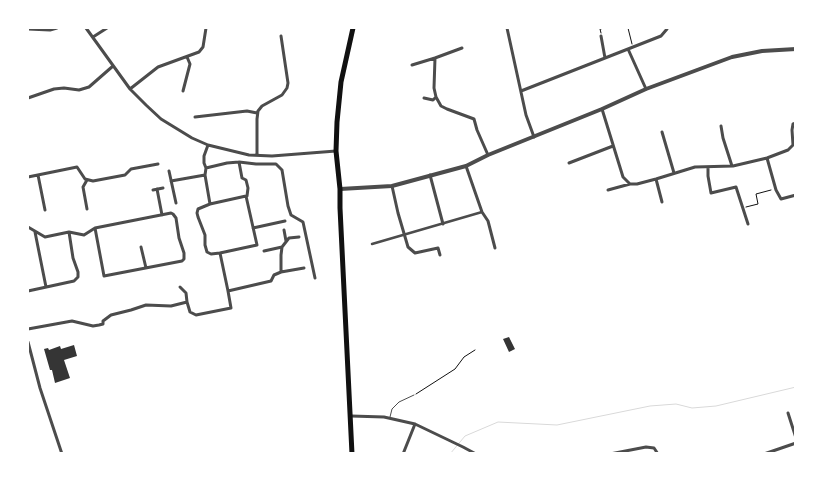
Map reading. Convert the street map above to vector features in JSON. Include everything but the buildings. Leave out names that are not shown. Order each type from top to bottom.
[{"type":"main road","points":[[352,454],[340,189],[336,151],[341,82],[353,28]]},
{"type":"street","points":[[28,29],[50,30],[57,28]]},
{"type":"street","points":[[86,28],[130,89],[161,119],[192,138],[208,145],[257,156],[336,151]]},
{"type":"street","points":[[93,37],[107,28]]},
{"type":"street","points":[[130,89],[158,67],[198,53],[203,44],[206,28]]},
{"type":"street","points":[[507,28],[526,115],[534,137]]},
{"type":"street","points":[[521,91],[661,36],[667,28]]},
{"type":"street","points":[[257,156],[257,114],[262,106],[282,95],[287,88],[288,83],[281,36]]},
{"type":"street","points":[[601,36],[605,58]]},
{"type":"street","points":[[412,66],[462,48]]},
{"type":"street","points":[[630,48],[646,89]]},
{"type":"street","points":[[340,189],[392,186],[466,166],[488,155],[602,110],[646,89],[732,57],[762,51],[796,49]]},
{"type":"street","points":[[183,91],[190,64],[187,57]]},
{"type":"street","points":[[435,58],[434,88],[436,97],[441,106],[474,119],[488,155]]},
{"type":"street","points":[[28,98],[54,89],[79,90],[89,87],[113,66]]},
{"type":"street","points":[[424,98],[433,100],[436,97]]},
{"type":"street","points":[[602,110],[623,177],[630,184]]},
{"type":"street","points":[[195,118],[246,111],[257,114]]},
{"type":"street","points":[[608,190],[656,180],[695,167],[732,166],[767,158],[788,150],[794,145],[792,130],[793,124],[796,123]]},
{"type":"street","points":[[721,126],[732,166]]},
{"type":"street","points":[[662,132],[674,173]]},
{"type":"street","points":[[208,145],[204,156],[204,163],[210,204]]},
{"type":"street","points":[[569,163],[612,146]]},
{"type":"street","points":[[767,158],[780,199],[796,195]]},
{"type":"street","points":[[206,168],[227,162],[239,162],[276,164],[282,170],[291,215],[303,222],[315,278]]},
{"type":"street","points":[[239,162],[242,178],[246,180],[248,188],[246,196],[257,245],[220,253],[211,254],[207,252],[205,235],[197,213],[198,209],[210,204],[246,196]]},
{"type":"street","points":[[28,177],[77,167],[86,180],[93,181],[124,175],[131,169],[158,164]]},
{"type":"street","points":[[466,166],[482,212],[488,222],[495,248]]},
{"type":"street","points":[[708,167],[711,194],[736,187],[748,224]]},
{"type":"street","points":[[170,171],[176,203]]},
{"type":"street","points":[[38,175],[44,210]]},
{"type":"street","points":[[171,181],[205,175]]},
{"type":"street","points":[[430,176],[443,224]]},
{"type":"street","points":[[86,180],[83,187],[87,209]]},
{"type":"street","points":[[656,180],[662,202]]},
{"type":"street","points":[[392,186],[408,247],[415,253],[438,248],[440,255]]},
{"type":"street","points":[[162,215],[155,189],[163,188]]},
{"type":"street","points":[[372,244],[482,212]]},
{"type":"street","points":[[28,228],[45,237],[69,232],[84,235],[94,228],[171,213],[176,218],[184,254],[182,261],[104,276],[94,228]]},
{"type":"street","points":[[253,228],[286,222]]},
{"type":"street","points":[[284,230],[286,241]]},
{"type":"street","points":[[35,232],[46,287]]},
{"type":"street","points":[[28,291],[74,281],[78,277],[69,232]]},
{"type":"street","points":[[281,272],[282,246],[289,238],[299,237]]},
{"type":"street","points":[[264,251],[282,246]]},
{"type":"street","points":[[141,247],[146,268]]},
{"type":"street","points":[[180,287],[186,293],[190,312],[196,315],[231,308],[220,253]]},
{"type":"street","points":[[228,290],[271,281],[274,275],[281,272],[304,268]]},
{"type":"street","points":[[28,328],[72,321],[99,326],[111,315],[146,305],[171,306],[188,302]]},
{"type":"street","points":[[28,342],[42,394],[62,454]]},
{"type":"street","points":[[788,413],[796,438]]},
{"type":"street","points":[[351,416],[389,418],[415,424],[476,454]]},
{"type":"street","points":[[403,454],[415,424]]},
{"type":"street","points":[[764,454],[796,443]]},
{"type":"street","points":[[610,454],[646,447],[654,448],[658,454]]},
{"type":"lane","points":[[389,418],[392,409],[400,402],[414,395]]},
{"type":"path","points":[[601,36],[600,29],[605,28]]},
{"type":"path","points":[[628,28],[630,48]]},
{"type":"path","points":[[742,207],[758,204],[756,194],[776,189]]},
{"type":"path","points":[[414,395],[455,369],[464,357],[475,350]]},
{"type":"waterway","points":[[450,454],[465,436],[498,422],[557,425],[650,406],[676,404],[692,408],[716,406],[796,387]]}]
